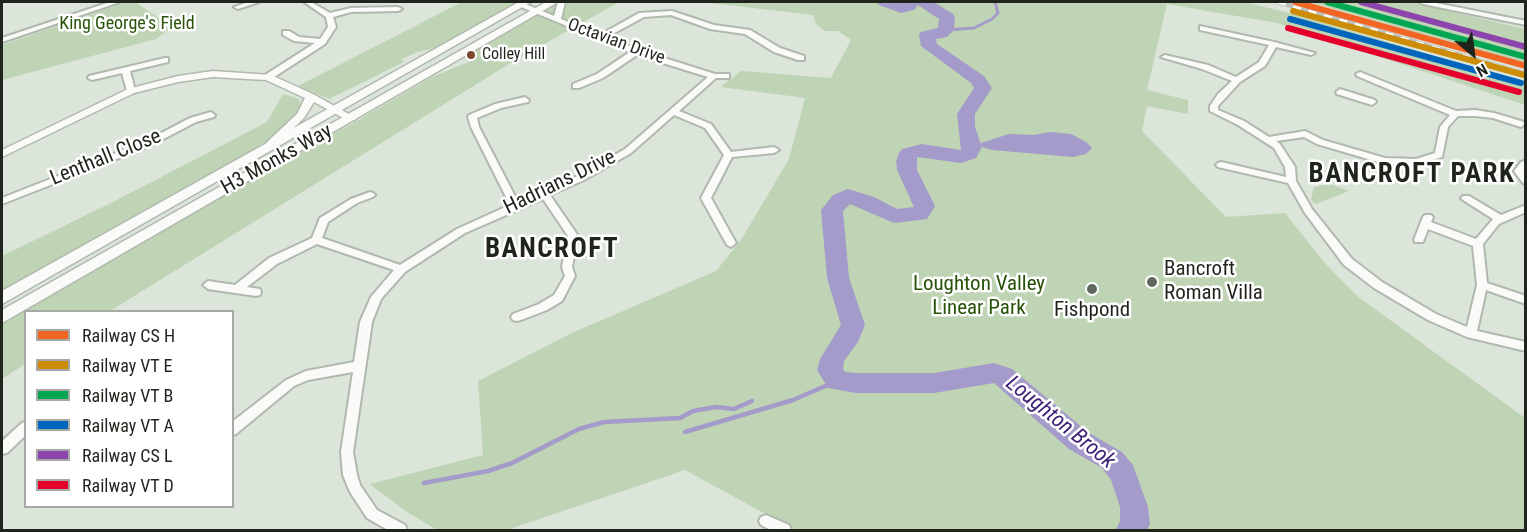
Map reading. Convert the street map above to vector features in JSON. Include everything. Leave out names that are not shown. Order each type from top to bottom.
[{"type":"main road","name":"H3 Monks Way","points":[[2,317],[553,2]]},
{"type":"main road","name":"H3 Monks Way","points":[[2,298],[523,3]]},
{"type":"street","points":[[2,40],[96,4],[116,2]]},
{"type":"street","points":[[238,7],[255,2]]},
{"type":"street","points":[[267,77],[322,42],[332,27],[329,16],[307,2]]},
{"type":"street","points":[[557,20],[561,2]]},
{"type":"street","points":[[1423,2],[1526,22]]},
{"type":"street","points":[[1476,2],[1476,12]]},
{"type":"street","name":"Octavian Drive","points":[[523,3],[536,11],[636,52],[720,76]]},
{"type":"street","points":[[329,16],[351,10],[398,9]]},
{"type":"street","points":[[600,38],[642,15],[672,13],[713,27],[755,35],[777,50],[801,58]]},
{"type":"street","points":[[1203,28],[1311,53]]},
{"type":"street","points":[[286,33],[297,39],[322,42]]},
{"type":"street","points":[[1274,44],[1263,64],[1237,80],[1214,106],[1214,111],[1277,146],[1290,167],[1291,181],[1308,211],[1348,262],[1405,303],[1471,334],[1526,347]]},
{"type":"street","points":[[576,86],[600,76],[636,52]]},
{"type":"street","points":[[1164,56],[1205,67],[1237,80]]},
{"type":"street","points":[[92,78],[165,60]]},
{"type":"street","points":[[126,71],[130,91]]},
{"type":"street","points":[[2,154],[130,91],[178,79],[213,74],[267,77],[351,118]]},
{"type":"street","points":[[1360,74],[1370,80],[1398,88],[1455,114],[1475,113],[1521,124]]},
{"type":"street","name":"Hadrians Drive","points":[[400,531],[372,514],[355,488],[350,475],[347,452],[366,322],[376,297],[401,269],[460,231],[581,178],[628,151],[720,76]]},
{"type":"street","points":[[1360,98],[1370,80]]},
{"type":"street","points":[[1340,92],[1372,102]]},
{"type":"street","points":[[271,144],[302,116],[310,96]]},
{"type":"street","points":[[515,205],[472,117],[498,106],[525,100]]},
{"type":"street","points":[[673,112],[708,126],[729,155]]},
{"type":"street","points":[[1269,140],[1305,134],[1320,142],[1385,161],[1416,162],[1439,155],[1444,127],[1455,114]]},
{"type":"street","name":"Lenthall Close","points":[[2,201],[147,144],[193,120],[211,115]]},
{"type":"street","points":[[729,155],[774,150]]},
{"type":"street","points":[[729,155],[706,198],[731,243]]},
{"type":"street","points":[[1524,164],[1519,171],[1526,181]]},
{"type":"street","points":[[1221,165],[1291,181]]},
{"type":"street","points":[[237,290],[273,261],[316,240],[324,220],[354,201],[370,195]]},
{"type":"street","points":[[517,317],[543,307],[558,298],[570,276],[567,267],[573,236],[545,195]]},
{"type":"street","points":[[1466,198],[1500,219]]},
{"type":"street","points":[[1471,334],[1482,285],[1478,244],[1495,222],[1526,207]]},
{"type":"street","points":[[1419,240],[1426,221],[1478,244]]},
{"type":"street","points":[[316,240],[401,269]]},
{"type":"street","points":[[208,285],[256,292]]},
{"type":"street","points":[[1482,285],[1526,300]]},
{"type":"street","points":[[234,428],[290,383],[306,376],[360,366]]},
{"type":"street","points":[[2,449],[24,429]]},
{"type":"street","points":[[766,521],[784,531]]},
{"type":"green space","name":"King George's Field","points":[[127,2],[135,2],[162,20],[168,30],[156,39],[2,80],[2,45]]},
{"type":"green space","points":[[462,2],[526,2],[446,46],[417,52],[402,59],[404,62],[329,99],[298,86]]},
{"type":"green space","points":[[553,2],[619,2],[514,61],[112,310],[24,310],[24,365],[2,379],[2,317],[137,239],[355,122],[432,77],[471,61],[461,54]]},
{"type":"green space","name":"Loughton Valley Linear Park","points":[[702,2],[1244,2],[1298,15],[1525,83],[1525,105],[1277,23],[1167,4],[1147,90],[1188,100],[1188,114],[1147,106],[1142,131],[1226,217],[1285,213],[1323,261],[1357,296],[1525,418],[1525,530],[795,530],[685,470],[507,530],[437,530],[404,510],[370,484],[483,455],[478,381],[574,332],[716,271],[741,240],[789,159],[805,98],[721,87],[741,71],[831,78],[851,40],[838,31],[825,31],[816,24],[813,15]]},
{"type":"green space","points":[[1309,2],[1410,2],[1525,29],[1525,63]]},
{"type":"green space","points":[[283,94],[299,99],[301,109],[296,118],[275,136],[2,300],[2,256],[113,202],[267,122]]},
{"type":"green space","points":[[1330,184],[1349,191],[1316,204],[1311,200],[1314,187]]},
{"type":"shaded area","points":[[1050,132],[1071,134],[1092,148],[1086,154],[1073,157],[992,150],[982,147],[981,143],[1009,134],[1034,135]]},
{"type":"waterway","name":"Loughton Brook","points":[[884,2],[901,8],[908,7],[913,2]]},
{"type":"waterway","name":"Loughton Brook","points":[[924,2],[947,17],[946,30],[941,34],[927,35],[929,46],[978,80],[983,88],[966,114],[966,127],[972,147],[969,154],[961,157],[922,150],[909,153],[906,161],[907,170],[925,206],[920,214],[894,216],[867,202],[848,196],[840,200],[832,210],[838,278],[853,325],[849,335],[832,359],[830,370],[837,381],[856,383],[934,383],[994,373],[1003,376],[1079,441],[1112,460],[1123,474],[1134,507],[1135,524],[1131,530]]},
{"type":"waterway","points":[[946,30],[974,28],[992,19],[998,13],[995,2]]},
{"type":"waterway","points":[[685,432],[793,400],[837,381]]},
{"type":"waterway","points":[[424,483],[488,471],[512,463],[579,429],[604,422],[680,418],[693,411],[716,407],[734,409],[752,401]]},
{"type":"railway","points":[[1278,2],[1526,74]]},
{"type":"transit line","points":[[1295,2],[1526,66]]},
{"type":"transit line","points":[[1327,2],[1526,57]]},
{"type":"transit line","points":[[1361,2],[1526,47]]},
{"type":"transit line","points":[[1293,11],[1524,75]]},
{"type":"transit line","points":[[1290,19],[1521,83]]},
{"type":"transit line","points":[[1288,28],[1519,92]]},
{"type":"place","name":"Colley Hill","points":[[471,55]]},
{"type":"place","name":"Bancroft Roman Villa","points":[[1152,282]]},
{"type":"place","name":"Fishpond","points":[[1092,289]]},
{"type":"district","name":"BANCROFT PARK","points":[[1412,175]]},
{"type":"district","name":"BANCROFT","points":[[552,250]]}]
